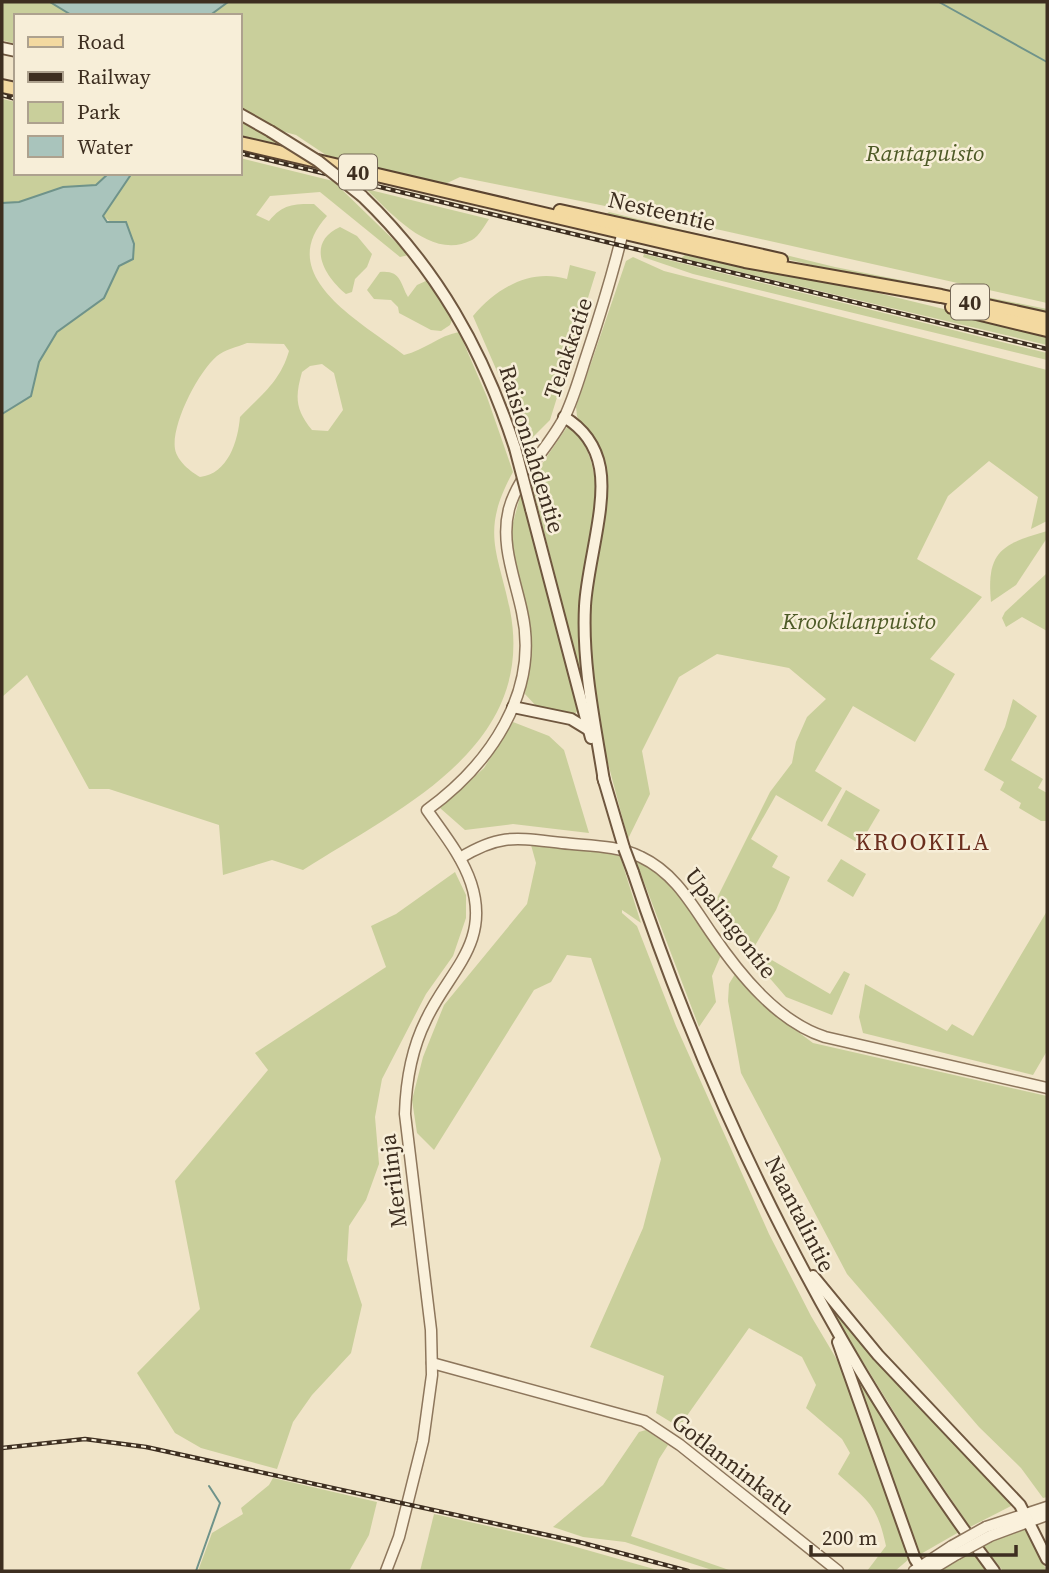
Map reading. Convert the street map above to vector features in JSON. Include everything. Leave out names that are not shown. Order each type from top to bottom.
[{"type":"main road","name":"Raisionlahdentie","points":[[242,115],[328,168],[362,196],[418,255],[439,283],[483,361],[515,448],[589,730],[624,848]]},
{"type":"main road","name":"Nesteentie","points":[[242,143],[477,198],[791,263],[835,277],[1047,320]]},
{"type":"main road","name":"Nesteentie","points":[[893,289],[1047,330]]},
{"type":"main road","points":[[564,417],[582,430],[590,442],[600,470],[586,594],[585,645],[604,781]]},
{"type":"main road","points":[[513,707],[572,719],[589,730]]},
{"type":"main road","name":"Naantalintie","points":[[624,848],[660,953],[715,1086],[796,1254],[829,1316],[890,1418],[994,1571]]},
{"type":"main road","points":[[796,1254],[859,1334],[1005,1488],[1026,1517],[1047,1559]]},
{"type":"main road","points":[[829,1316],[921,1570]]},
{"type":"street","name":"Telakkatie","points":[[427,810],[466,779],[480,764],[513,707],[522,678],[525,631],[507,550],[506,523],[516,493],[564,417],[599,320],[624,229]]},
{"type":"street","name":"Merilinja","points":[[386,1571],[399,1537],[425,1432],[432,1363],[405,1097],[411,1061],[420,1031],[462,966],[473,937],[474,897],[460,858],[427,810]]},
{"type":"street","name":"Upalingontie","points":[[460,858],[491,841],[508,838],[606,847],[633,853],[668,875],[728,957],[772,1004],[804,1029],[825,1037],[1047,1088]]},
{"type":"street","name":"Gotlanninkatu","points":[[432,1363],[644,1421],[661,1430],[838,1571]]},
{"type":"street","points":[[921,1570],[988,1532],[1047,1507]]},
{"type":"street","points":[[1026,1517],[1047,1515]]},
{"type":"green space","points":[[2,2],[83,2],[104,14],[14,14],[14,43],[2,40]]},
{"type":"green space","name":"Rantapuisto","points":[[96,2],[1047,2],[1047,303],[680,221],[460,177],[443,185],[326,155],[296,135],[242,120],[242,14],[108,14]]},
{"type":"green space","points":[[2,99],[14,102],[14,175],[108,175],[96,185],[63,187],[19,202],[2,203]]},
{"type":"green space","points":[[242,121],[275,140],[277,148],[242,139]]},
{"type":"green space","points":[[242,158],[333,181],[409,255],[400,257],[320,192],[270,196],[256,215],[269,221],[289,206],[314,204],[327,216],[313,238],[310,258],[316,278],[329,296],[347,312],[404,355],[459,332],[487,397],[513,472],[503,493],[494,526],[497,556],[510,610],[513,658],[502,700],[481,737],[452,769],[379,823],[303,870],[272,860],[223,875],[219,825],[109,789],[89,789],[27,675],[2,697],[2,414],[31,396],[39,362],[57,332],[104,298],[119,266],[112,223],[103,216],[131,175],[242,175]],"holes":[[[247,343],[284,344],[289,351],[285,362],[275,380],[240,417],[230,455],[218,470],[200,477],[185,466],[175,449],[177,427],[194,386],[210,364],[223,352]],[[322,364],[334,373],[343,410],[328,431],[312,430],[302,416],[298,403],[302,372],[310,366]]]},
{"type":"green space","points":[[366,189],[489,219],[472,240],[457,245],[442,244],[428,240],[400,222]]},
{"type":"green space","points":[[609,212],[835,267],[1047,309],[1047,315],[909,288],[604,216]]},
{"type":"green space","points":[[340,227],[357,236],[372,254],[367,267],[355,279],[352,292],[346,294],[325,269],[321,250],[329,234]]},
{"type":"green space","points":[[644,254],[1047,353],[1047,360],[693,274],[643,257]]},
{"type":"green space","points":[[685,255],[820,279],[1047,334],[1047,345],[681,258]]},
{"type":"green space","name":"Krookilanpuisto","points":[[633,257],[664,271],[1047,370],[1047,521],[1031,529],[1038,497],[989,461],[948,496],[917,559],[982,597],[930,659],[955,674],[915,742],[853,706],[815,771],[842,788],[822,822],[776,795],[751,839],[778,856],[772,867],[790,877],[776,910],[753,949],[830,994],[844,971],[850,974],[832,1015],[786,997],[711,910],[770,792],[792,763],[796,742],[807,717],[826,699],[789,668],[717,654],[679,677],[642,751],[650,794],[628,839],[604,748],[588,651],[589,597],[604,487],[576,407],[626,261]]},
{"type":"green space","points":[[570,265],[596,272],[550,420],[524,446],[506,392],[473,316],[504,289],[527,278],[553,276],[567,279]]},
{"type":"green space","points":[[380,272],[396,275],[408,297],[417,285],[428,280],[453,318],[450,325],[441,331],[431,330],[399,313],[398,307],[391,300],[374,299],[367,290]]},
{"type":"green space","points":[[567,427],[573,428],[586,448],[593,468],[595,489],[582,599],[584,690],[531,480]]},
{"type":"green space","points":[[521,493],[578,710],[574,715],[537,707],[525,694],[530,635],[510,534]]},
{"type":"green space","points":[[1047,531],[1047,538],[1016,585],[991,602],[991,571],[1000,552],[1019,540]]},
{"type":"green space","points":[[1046,574],[1047,631],[1022,617],[1006,627],[1002,618],[1005,612]]},
{"type":"green space","points":[[1013,699],[1037,716],[1011,760],[1043,779],[1038,788],[1047,793],[1047,821],[1041,821],[1019,808],[1021,803],[1000,790],[1004,782],[984,770],[1005,727]]},
{"type":"green space","points":[[513,722],[549,736],[564,750],[589,833],[513,824],[465,830],[440,808],[484,768]]},
{"type":"green space","points":[[846,790],[880,810],[860,844],[827,825]]},
{"type":"green space","points":[[531,845],[587,849],[620,856],[641,923],[622,910],[622,913],[637,926],[676,1026],[769,1234],[811,1316],[846,1375],[909,1559],[895,1571],[867,1571],[886,1546],[883,1532],[870,1504],[838,1474],[850,1453],[842,1439],[806,1408],[816,1385],[802,1357],[749,1328],[679,1427],[656,1413],[664,1376],[590,1347],[643,1228],[661,1159],[591,958],[567,955],[551,982],[534,990],[434,1150],[417,1133],[412,1100],[423,1057],[444,1005],[527,904],[536,863]]},
{"type":"green space","points":[[841,859],[866,874],[853,897],[827,881]]},
{"type":"green space","points":[[636,861],[651,869],[674,890],[721,955],[712,976],[716,1002],[699,1027]]},
{"type":"green space","points":[[455,872],[466,895],[466,918],[453,956],[426,994],[382,1079],[375,1117],[379,1164],[366,1200],[349,1226],[347,1260],[362,1305],[351,1353],[312,1395],[293,1422],[277,1469],[201,1448],[175,1433],[137,1373],[200,1309],[175,1181],[268,1070],[255,1053],[386,967],[371,926],[396,914]]},
{"type":"green space","points":[[1047,911],[1047,1051],[1033,1075],[863,1033],[859,1017],[865,984],[947,1031],[952,1024],[973,1036]]},
{"type":"green space","points":[[735,974],[778,1017],[813,1043],[1047,1096],[1047,1497],[1043,1498],[1021,1468],[979,1427],[847,1274],[741,1073],[728,1001],[729,984]]},
{"type":"green space","points":[[839,1312],[1013,1505],[970,1527],[915,1446],[834,1315]]},
{"type":"green space","points":[[854,1372],[959,1532],[919,1555]]},
{"type":"green space","points":[[646,1430],[668,1445],[659,1459],[631,1536],[732,1571],[715,1571],[625,1542],[583,1537],[553,1527],[603,1485],[639,1432]]},
{"type":"green space","points":[[273,1478],[377,1502],[369,1535],[349,1571],[198,1571],[212,1533],[243,1514],[241,1508],[269,1485]]},
{"type":"green space","points":[[434,1514],[555,1541],[661,1571],[420,1571]]},
{"type":"green space","points":[[1022,1528],[1047,1571],[1003,1571],[982,1544]]},
{"type":"green space","points":[[971,1550],[987,1571],[935,1571]]},
{"type":"water","points":[[50,2],[228,2],[212,14],[70,14]]},
{"type":"water","points":[[107,175],[131,175],[103,216],[107,222],[126,222],[134,244],[133,259],[119,266],[104,298],[57,332],[39,362],[31,396],[2,414],[2,203],[19,202],[63,187],[96,185]]},
{"type":"waterway","points":[[939,2],[1047,62]]},
{"type":"waterway","points":[[196,1571],[220,1503],[209,1486]]},
{"type":"railway","points":[[2,95],[14,98]]},
{"type":"railway","points":[[242,153],[1047,349]]},
{"type":"railway","points":[[2,1448],[85,1439],[146,1447],[579,1542],[688,1571]]},
{"type":"district","name":"KROOKILA","points":[[923,841]]}]
